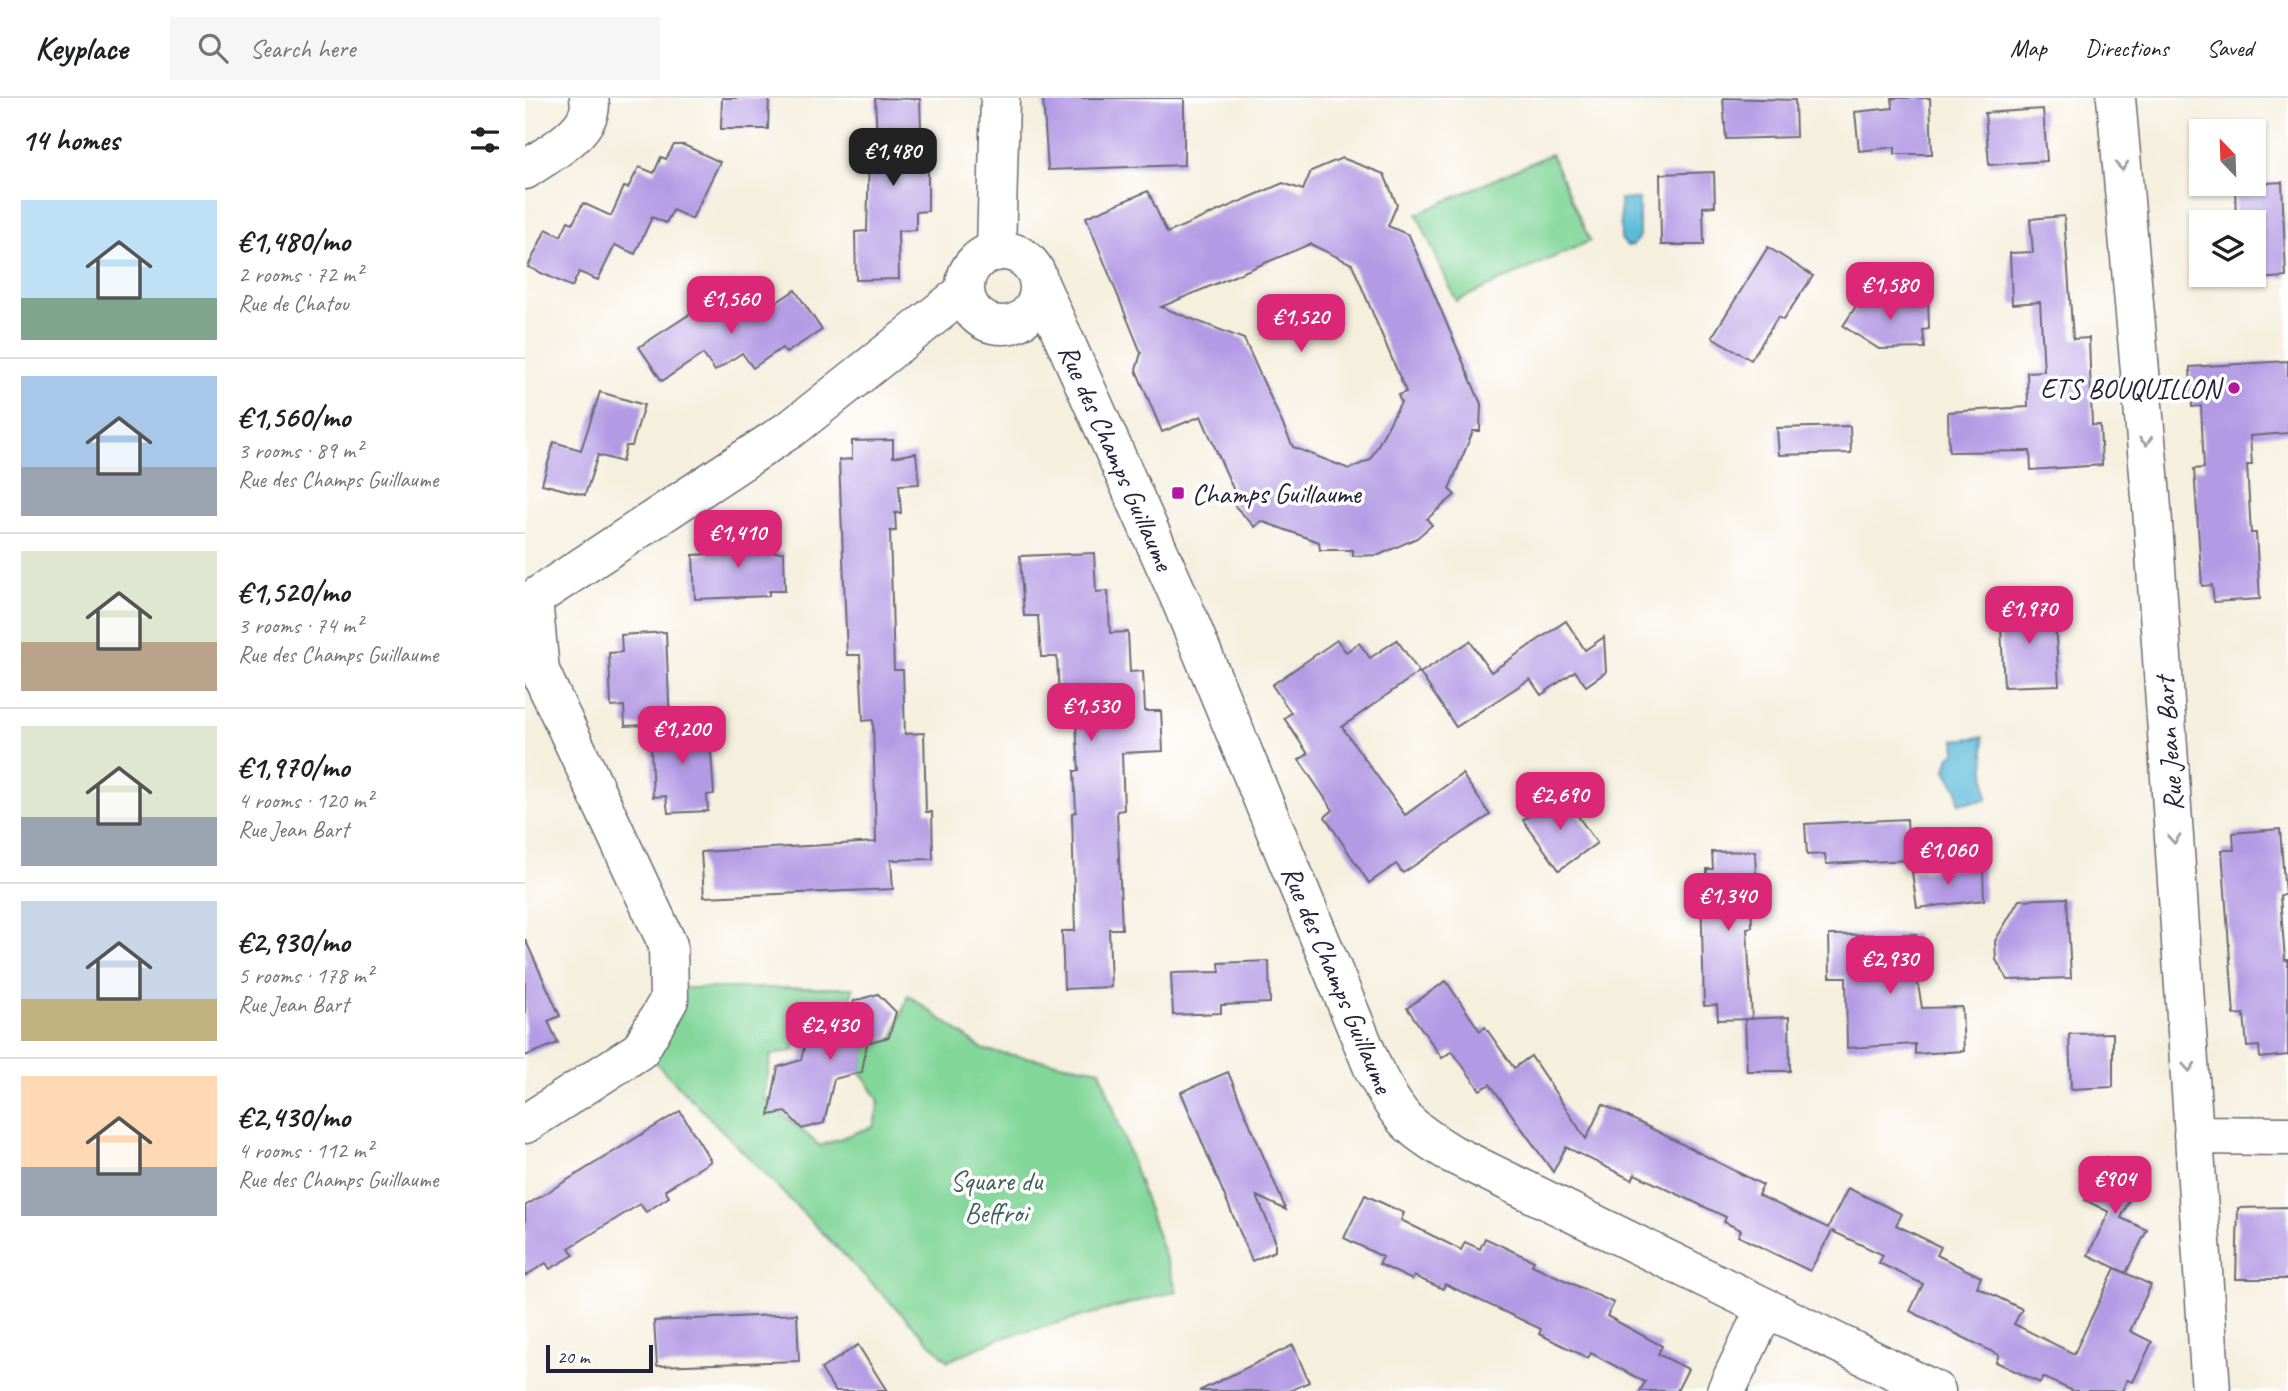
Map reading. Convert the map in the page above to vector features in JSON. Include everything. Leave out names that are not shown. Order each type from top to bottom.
[{"type":"street","points":[[525,170],[577,133],[586,118],[589,98]]},
{"type":"street","points":[[996,251],[1000,98]]},
{"type":"street","name":"Rue Jean Bart","points":[[2116,98],[2152,508],[2211,1391]]},
{"type":"street","points":[[525,1124],[641,1050],[669,1000],[668,944],[540,671],[529,597],[795,426],[964,292],[969,270],[985,255],[996,251],[1019,255],[1029,262],[1040,285],[1039,296],[1029,316],[1008,326],[985,322],[975,314],[964,292]]},
{"type":"street","name":"Rue des Champs Guillaume","points":[[1040,285],[1181,601],[1373,1068],[1394,1108],[1413,1130],[1453,1154],[1936,1391]]},
{"type":"street","points":[[2193,1135],[2288,1136]]},
{"type":"street","points":[[1726,1391],[1765,1309]]},
{"type":"green space","points":[[1551,154],[1590,241],[1456,301],[1417,214]]},
{"type":"green space","name":"Square du Beffroi","points":[[682,988],[853,988],[847,1013],[800,1027],[793,1051],[771,1055],[764,1098],[820,1146],[874,1126],[879,1101],[861,1072],[867,1043],[893,1039],[908,995],[984,1050],[1100,1070],[1177,1291],[998,1339],[948,1361],[653,1060]]},
{"type":"water","points":[[1620,199],[1639,199],[1639,238],[1633,245],[1627,246],[1621,239]]},
{"type":"water","points":[[1983,737],[1987,800],[1958,803],[1958,791],[1946,770],[1950,756],[1956,752],[1955,740]]},
{"type":"building","points":[[722,98],[769,98],[768,129],[721,129]]},
{"type":"building","points":[[875,98],[920,99],[922,157],[928,157],[928,211],[916,212],[916,230],[898,231],[899,279],[856,280],[855,232],[867,231],[869,158],[874,156],[877,141]]},
{"type":"building","points":[[1043,98],[1184,98],[1184,165],[1048,170]]},
{"type":"building","points":[[1723,98],[1795,100],[1796,137],[1726,139]]},
{"type":"building","points":[[1892,98],[1930,98],[1932,154],[1895,154],[1895,147],[1859,151],[1855,112],[1893,108]]},
{"type":"building","points":[[2043,109],[2047,161],[1989,165],[1985,113]]},
{"type":"building","points":[[674,145],[684,145],[720,162],[692,219],[673,210],[666,223],[652,217],[635,254],[615,245],[598,280],[579,272],[572,287],[528,267],[546,229],[561,236],[568,221],[573,223],[583,203],[611,216],[624,187],[628,188],[639,167],[654,173],[661,157],[666,159]]},
{"type":"building","points":[[1342,158],[1384,174],[1397,205],[1388,226],[1409,235],[1481,404],[1480,431],[1473,431],[1449,489],[1455,495],[1427,519],[1432,525],[1417,538],[1379,555],[1353,556],[1353,550],[1320,550],[1319,542],[1261,521],[1255,527],[1229,500],[1235,493],[1201,416],[1162,432],[1136,370],[1141,353],[1086,217],[1148,191],[1167,233],[1283,183],[1303,190],[1311,171]],"holes":[[[1310,244],[1352,264],[1406,392],[1398,395],[1401,402],[1370,460],[1349,469],[1293,447],[1244,339],[1161,307]]]},
{"type":"building","points":[[1714,172],[1715,206],[1703,207],[1704,245],[1661,245],[1660,174]]},
{"type":"building","points":[[2282,182],[2286,277],[2266,278],[2266,210],[2236,210],[2235,196],[2266,196],[2266,183]]},
{"type":"building","points":[[2064,216],[2073,339],[2089,338],[2092,425],[2100,425],[2102,465],[2031,470],[2030,451],[1949,452],[1948,412],[2028,407],[2027,372],[2044,371],[2040,302],[2012,304],[2010,253],[2033,252],[2030,219]]},
{"type":"building","points":[[1768,247],[1813,276],[1783,320],[1778,317],[1751,360],[1712,337]]},
{"type":"building","points":[[1868,288],[1886,300],[1928,298],[1929,329],[1923,330],[1925,348],[1879,349],[1843,326]]},
{"type":"building","points":[[795,290],[822,330],[786,353],[782,348],[753,368],[742,353],[715,371],[703,354],[662,381],[639,347],[707,303],[718,318],[733,308],[739,317],[755,307],[759,314]]},
{"type":"building","points":[[2288,361],[2288,433],[2250,436],[2252,465],[2247,465],[2251,533],[2256,533],[2260,599],[2214,602],[2212,585],[2202,586],[2194,469],[2204,468],[2201,406],[2192,407],[2190,367]]},
{"type":"building","points":[[600,392],[644,405],[632,446],[626,446],[622,462],[598,455],[585,495],[542,484],[554,442],[581,450]]},
{"type":"building","points":[[1850,426],[1851,453],[1779,455],[1777,428]]},
{"type":"building","points":[[893,440],[893,457],[916,453],[919,484],[899,485],[901,513],[895,513],[896,531],[890,531],[894,670],[903,670],[905,734],[924,733],[926,812],[932,812],[933,859],[891,860],[893,889],[704,897],[701,852],[876,842],[873,720],[863,721],[860,655],[847,655],[839,460],[852,459],[852,441]]},
{"type":"building","points":[[766,538],[767,552],[784,552],[785,591],[769,591],[769,596],[695,599],[693,555],[710,554],[710,540]]},
{"type":"building","points":[[1094,553],[1096,592],[1108,591],[1110,633],[1128,632],[1130,672],[1143,671],[1145,711],[1161,711],[1163,751],[1122,753],[1124,810],[1117,811],[1122,929],[1109,929],[1111,987],[1064,989],[1062,931],[1075,931],[1072,813],[1076,812],[1074,771],[1079,771],[1074,696],[1059,697],[1057,657],[1041,657],[1038,616],[1024,616],[1020,556]]},
{"type":"building","points":[[2054,606],[2059,685],[2004,687],[2000,607]]},
{"type":"building","points":[[1566,621],[1585,650],[1604,637],[1606,672],[1586,686],[1575,671],[1541,695],[1530,679],[1456,727],[1420,673],[1470,641],[1491,672]]},
{"type":"building","points":[[666,632],[670,724],[625,726],[624,706],[611,707],[609,653],[622,652],[621,635]]},
{"type":"building","points":[[1337,640],[1346,652],[1359,643],[1370,658],[1397,640],[1419,672],[1342,727],[1405,815],[1462,774],[1490,815],[1403,873],[1396,864],[1369,883],[1325,817],[1333,810],[1299,760],[1308,754],[1284,718],[1291,713],[1272,685]]},
{"type":"building","points":[[704,722],[705,740],[710,739],[714,794],[707,795],[708,811],[668,813],[666,796],[653,797],[650,725]]},
{"type":"building","points":[[1562,794],[1597,843],[1559,870],[1523,820]]},
{"type":"building","points":[[1907,819],[1909,860],[1826,864],[1825,854],[1807,855],[1805,824]]},
{"type":"building","points":[[2280,829],[2285,895],[2280,896],[2285,960],[2288,960],[2288,1055],[2260,1058],[2259,1046],[2247,1047],[2244,1014],[2234,1015],[2222,850],[2234,850],[2233,833]]},
{"type":"building","points":[[1755,851],[1757,900],[1751,900],[1752,927],[1747,928],[1752,1019],[1718,1020],[1717,1005],[1704,1006],[1701,891],[1707,891],[1707,869],[1713,869],[1712,852]]},
{"type":"building","points":[[1983,867],[1984,900],[1917,908],[1912,872]]},
{"type":"building","points":[[2067,898],[2071,978],[2008,980],[1996,960],[1995,941],[2019,900]]},
{"type":"building","points":[[1916,934],[1917,979],[1922,1008],[1962,1007],[1964,1051],[1915,1054],[1915,1044],[1847,1048],[1846,977],[1830,977],[1829,935]]},
{"type":"building","points":[[525,939],[560,1016],[548,1021],[558,1043],[525,1056]]},
{"type":"building","points":[[1269,961],[1270,1003],[1221,1005],[1221,1013],[1173,1015],[1171,973],[1220,972],[1219,963]]},
{"type":"building","points":[[1446,981],[1480,1031],[1485,1027],[1514,1068],[1531,1056],[1586,1139],[1603,1104],[1763,1185],[1758,1195],[1828,1228],[1848,1188],[1902,1214],[1896,1225],[1941,1247],[1937,1255],[1981,1277],[1977,1287],[2022,1309],[2014,1324],[2074,1354],[2115,1268],[2151,1285],[2130,1331],[2152,1342],[2133,1382],[2127,1380],[2122,1391],[2073,1391],[2043,1377],[2040,1383],[1996,1362],[1999,1355],[1910,1311],[1923,1284],[1879,1263],[1883,1255],[1832,1231],[1810,1271],[1738,1236],[1741,1230],[1724,1222],[1726,1217],[1635,1174],[1632,1180],[1566,1147],[1553,1172],[1490,1084],[1480,1090],[1452,1051],[1442,1058],[1407,1008]]},
{"type":"building","points":[[878,994],[896,1012],[889,1037],[867,1043],[862,1072],[834,1079],[824,1123],[802,1129],[786,1112],[769,1115],[778,1067],[801,1060],[807,1036],[847,1023],[854,1001]]},
{"type":"building","points":[[1789,1017],[1790,1071],[1747,1071],[1745,1019]]},
{"type":"building","points":[[2113,1033],[2113,1087],[2071,1089],[2069,1034]]},
{"type":"building","points":[[1228,1072],[1286,1210],[1257,1196],[1275,1240],[1275,1251],[1252,1261],[1181,1092]]},
{"type":"building","points":[[680,1111],[711,1161],[665,1190],[669,1197],[646,1212],[640,1204],[569,1248],[574,1255],[550,1269],[546,1263],[525,1276],[525,1206]]},
{"type":"building","points":[[2106,1157],[2141,1174],[2121,1218],[2147,1230],[2126,1273],[2088,1255],[2109,1212],[2085,1200]]},
{"type":"building","points":[[1365,1195],[1404,1213],[1401,1220],[1461,1250],[1465,1242],[1480,1249],[1485,1238],[1534,1261],[1532,1265],[1614,1303],[1607,1316],[1662,1346],[1658,1354],[1688,1369],[1677,1391],[1640,1391],[1645,1382],[1591,1353],[1588,1358],[1539,1334],[1541,1329],[1445,1284],[1443,1289],[1414,1276],[1412,1280],[1379,1264],[1383,1257],[1344,1238]]},
{"type":"building","points":[[2288,1207],[2288,1279],[2236,1279],[2238,1208]]},
{"type":"building","points":[[797,1314],[799,1361],[657,1366],[654,1321]]},
{"type":"building","points":[[858,1345],[887,1391],[835,1391],[821,1369]]},
{"type":"building","points":[[1293,1345],[1309,1382],[1290,1391],[1199,1391]]},
{"type":"place","name":"ETS BOUQUILLON","points":[[2234,388]]},
{"type":"place","name":"Champs Guillaume","points":[[1178,493]]}]
